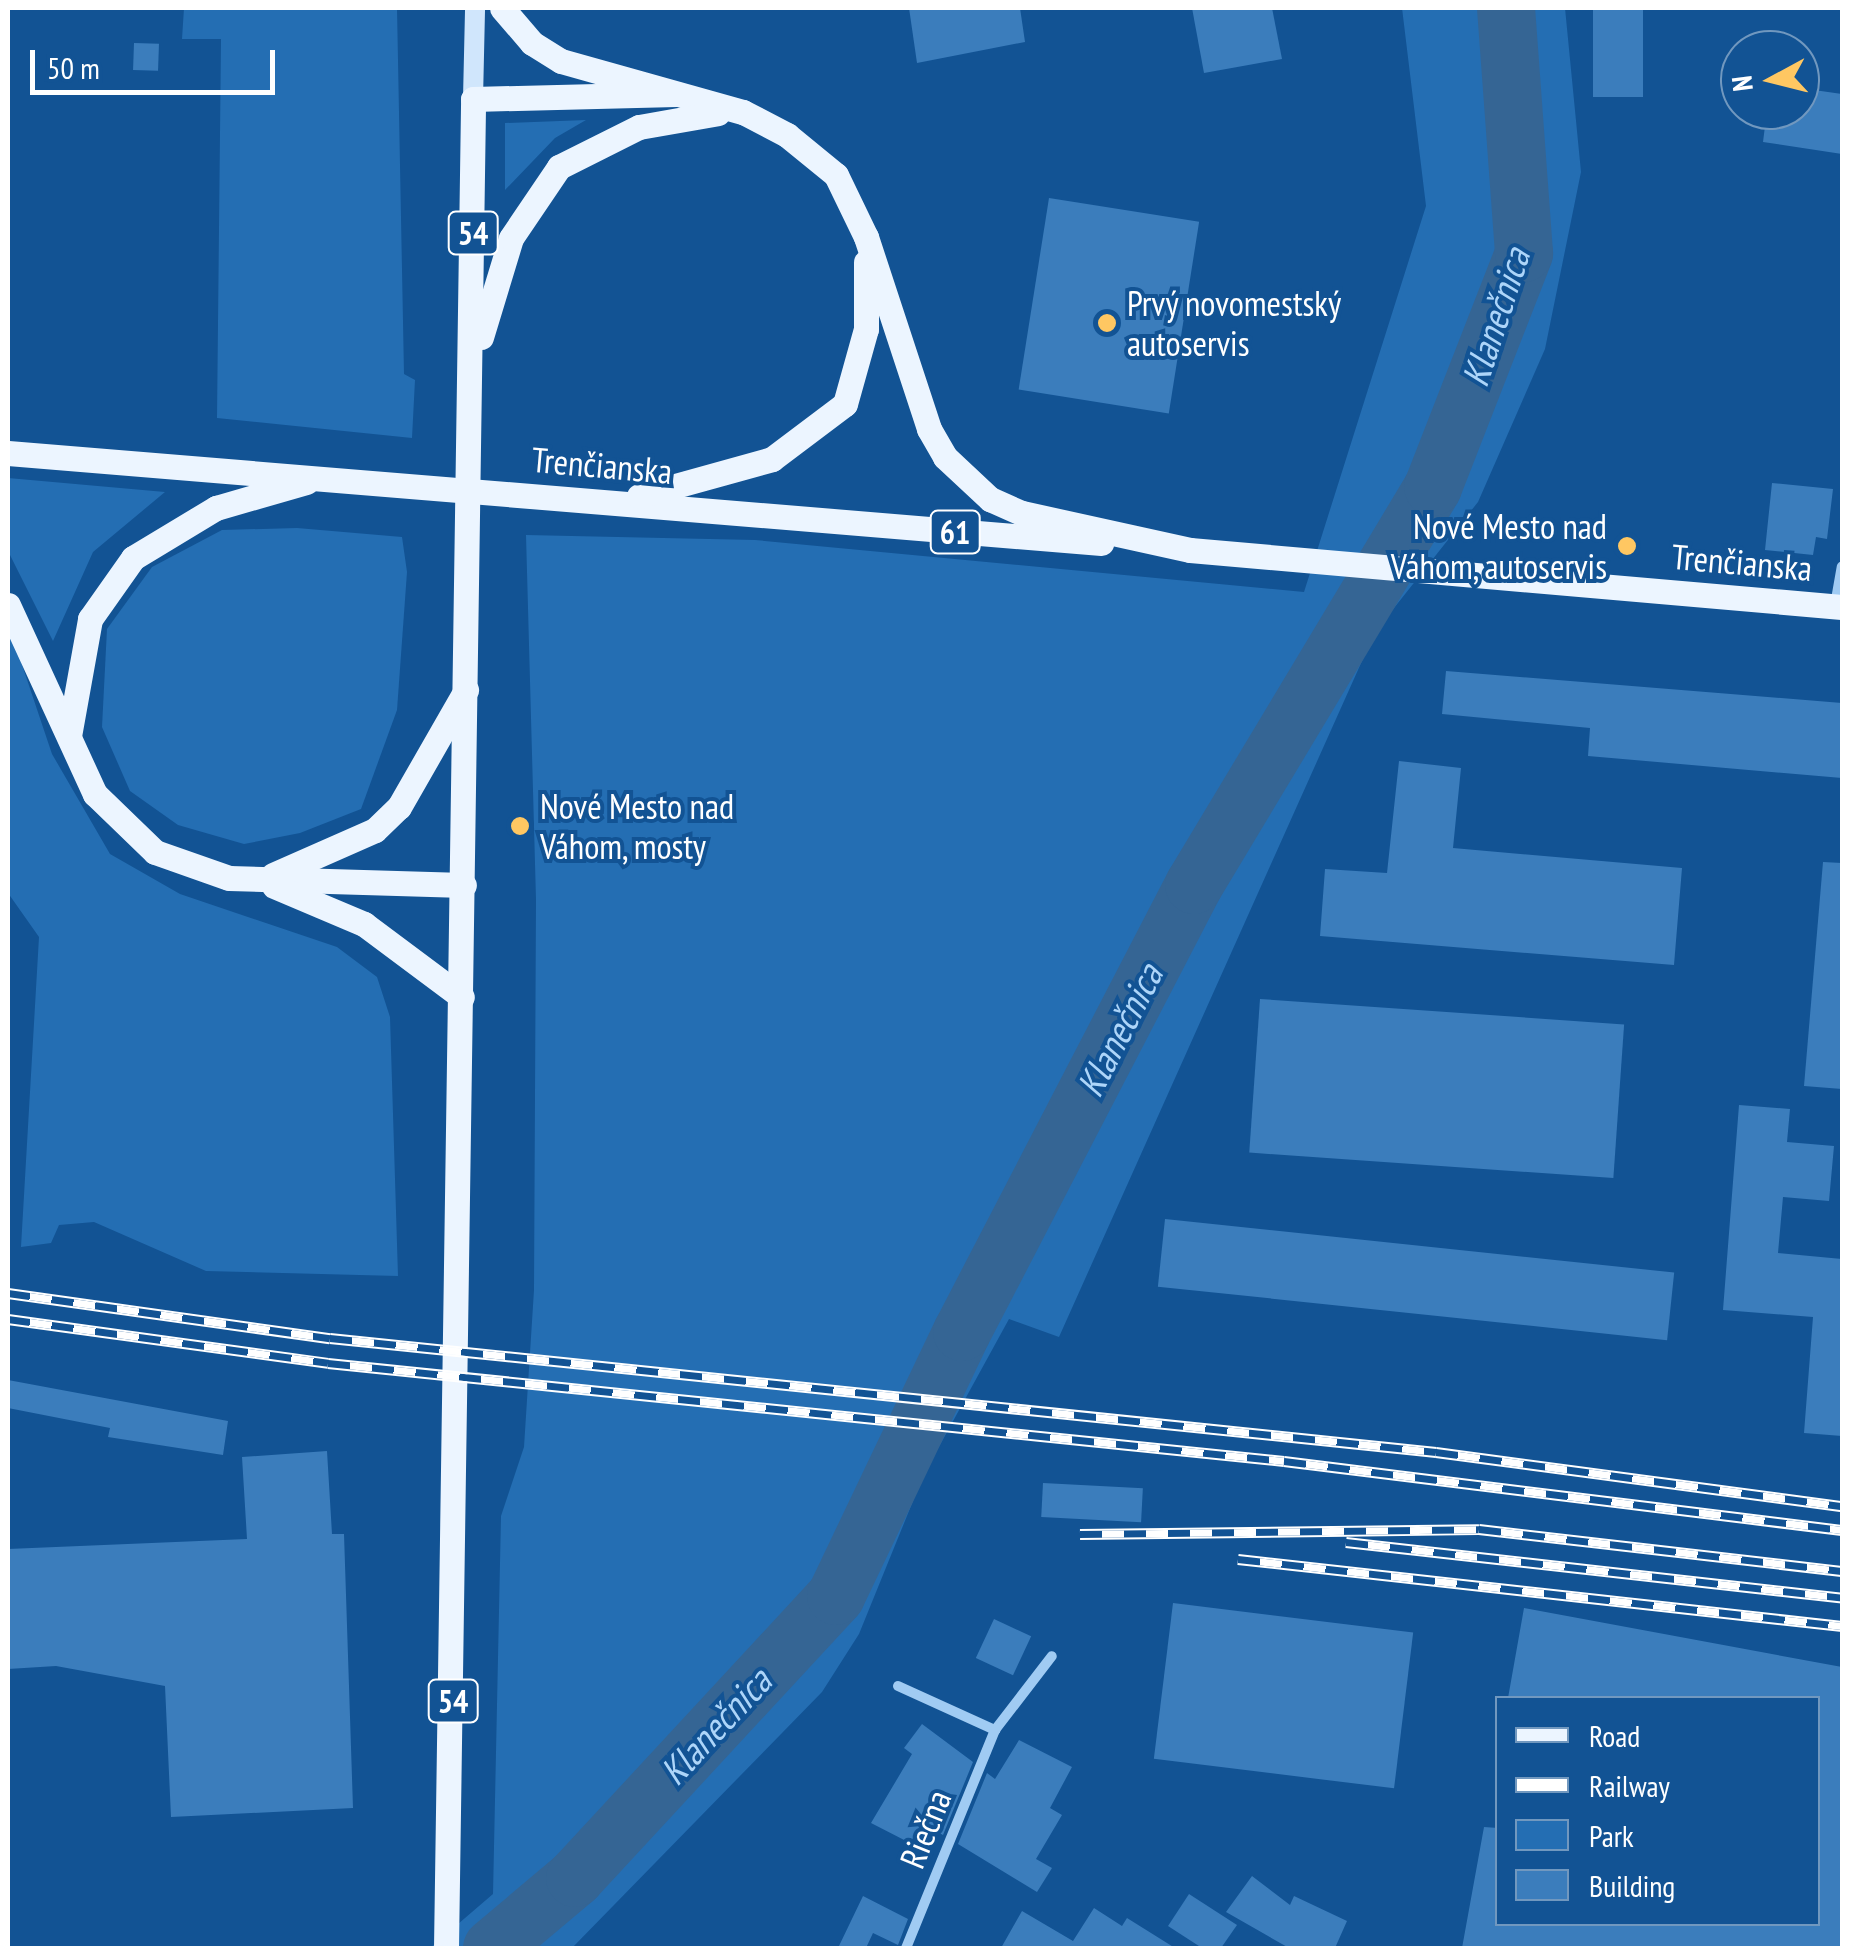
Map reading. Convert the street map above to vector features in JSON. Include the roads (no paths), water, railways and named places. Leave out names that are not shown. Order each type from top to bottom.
[{"type":"main road","points":[[475,8],[474,99],[676,94]]},
{"type":"main road","points":[[502,8],[532,43],[561,61],[743,112],[787,136],[836,175],[866,237],[929,429],[970,484],[1022,513],[1190,550]]},
{"type":"main road","name":"54","points":[[446,1948],[458,1422],[474,99]]},
{"type":"main road","points":[[472,366],[511,238],[560,167],[639,126],[680,114],[743,112]]},
{"type":"main road","points":[[615,501],[772,458],[845,404],[866,329],[866,237]]},
{"type":"main road","name":"Trenčianska","points":[[8,452],[1435,569],[1838,606]]},
{"type":"main road","points":[[70,736],[90,619],[134,558],[216,508],[322,478]]},
{"type":"main road","points":[[8,605],[95,794],[130,834],[201,872],[258,880],[464,885]]},
{"type":"main road","points":[[258,880],[328,856],[375,830],[399,807],[468,687]]},
{"type":"main road","points":[[258,880],[364,924],[462,997]]},
{"type":"street","name":"Trenčianska","points":[[1838,606],[1842,567]]},
{"type":"street","name":"Riečna","points":[[906,1948],[995,1730],[1052,1656]]},
{"type":"street","points":[[898,1686],[995,1730]]},
{"type":"waterway","name":"Klanečnica","points":[[492,1948],[575,1878],[836,1596],[962,1332],[1194,885],[1433,487],[1524,253],[1506,8]]},
{"type":"railway","points":[[8,1293],[330,1338],[1436,1452],[1842,1506]]},
{"type":"railway","points":[[8,1319],[328,1363],[1284,1461],[1842,1530]]},
{"type":"railway","points":[[1080,1534],[1479,1529],[1842,1571]]},
{"type":"railway","points":[[1346,1542],[1842,1598]]},
{"type":"railway","points":[[1238,1559],[1842,1626]]},
{"type":"place","name":"Prvý novomestský autoservis","points":[[1107,323]]},
{"type":"place","name":"Nové Mesto nad Váhom, autoservis","points":[[1627,546]]},
{"type":"place","name":"Nové Mesto nad Váhom, mosty","points":[[520,826]]}]
